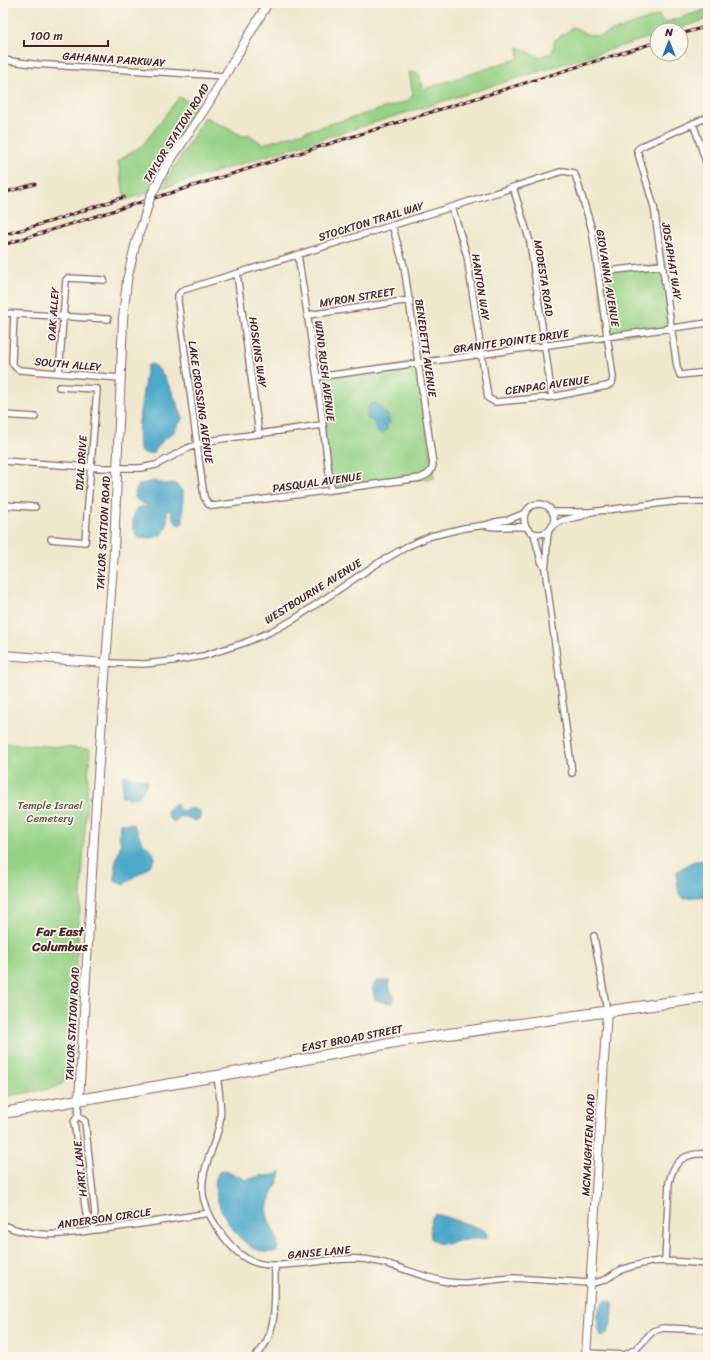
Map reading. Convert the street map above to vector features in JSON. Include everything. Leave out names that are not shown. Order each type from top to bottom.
[{"type":"highway","name":"EAST BROAD STREET","points":[[3,1113],[217,1076],[400,1041],[708,997]]},
{"type":"main road","name":"TAYLOR STATION ROAD","points":[[79,1100],[96,803],[114,536],[120,378],[123,319],[127,280],[136,242],[150,198],[164,170],[208,104],[268,3]]},
{"type":"main road","name":"WESTBOURNE AVENUE","points":[[3,655],[106,663]]},
{"type":"main road","name":"MCNAUGHTEN ROAD","points":[[586,1355],[607,1011]]},
{"type":"street","name":"GAHANNA PARKWAY","points":[[3,60],[33,64],[225,76]]},
{"type":"street","points":[[708,117],[693,123],[708,168]]},
{"type":"street","name":"JOSAPHAT WAY","points":[[693,123],[642,146],[637,150],[654,207],[677,367],[680,375],[708,372]]},
{"type":"street","name":"STOCKTON TRAIL WAY","points":[[178,301],[178,295],[183,290],[392,225],[452,208],[563,171],[574,174],[576,177]]},
{"type":"street","name":"GIOVANNA AVENUE","points":[[576,177],[592,230],[613,377],[612,382]]},
{"type":"street","name":"MODESTA ROAD","points":[[513,187],[530,242],[552,397]]},
{"type":"street","name":"HANTON WAY","points":[[452,208],[467,256],[487,395]]},
{"type":"street","name":"BENEDETTI AVENUE","points":[[392,225],[404,266],[410,300],[433,464],[433,468],[429,474]]},
{"type":"street","name":"WIND RUSH AVENUE","points":[[298,255],[317,377],[331,489]]},
{"type":"street","points":[[598,272],[662,265]]},
{"type":"street","name":"HOSKINS WAY","points":[[237,274],[259,434]]},
{"type":"street","name":"OAK ALLEY","points":[[59,373],[66,280],[68,278],[104,280]]},
{"type":"street","name":"MYRON STREET","points":[[308,315],[410,300]]},
{"type":"street","name":"LAKE CROSSING AVENUE","points":[[178,301],[204,497],[208,504]]},
{"type":"street","points":[[3,313],[108,319]]},
{"type":"street","name":"SOUTH ALLEY","points":[[14,314],[12,361],[16,368],[20,370],[120,378]]},
{"type":"street","name":"GRANITE POINTE DRIVE","points":[[317,377],[708,323]]},
{"type":"street","name":"CENPAC AVENUE","points":[[487,395],[491,401],[495,402],[552,397],[607,386],[612,382]]},
{"type":"street","name":"DIAL DRIVE","points":[[51,539],[85,542],[97,389],[59,387]]},
{"type":"street","points":[[3,415],[35,416]]},
{"type":"street","points":[[3,461],[91,467],[141,468],[156,465],[197,444],[207,441],[322,425]]},
{"type":"street","name":"PASQUAL AVENUE","points":[[208,504],[213,506],[221,506],[331,489],[420,478],[429,474]]},
{"type":"street","points":[[552,512],[590,512],[670,502],[708,502]]},
{"type":"street","points":[[545,568],[541,561],[534,534],[526,527],[524,522],[524,512],[527,508],[536,504],[545,505],[552,512],[554,521],[546,539],[547,560],[545,568],[572,774]]},
{"type":"street","points":[[3,505],[35,507]]},
{"type":"street","name":"WESTBOURNE AVENUE","points":[[106,663],[144,664],[172,661],[204,656],[244,643],[270,632],[292,620],[369,569],[408,546],[431,536],[458,529],[508,520],[524,512]]},
{"type":"street","points":[[534,534],[544,533],[564,520],[582,516],[590,512]]},
{"type":"street","name":"WESTBOURNE AVENUE","points":[[486,525],[497,527],[526,527]]},
{"type":"street","name":"MCNAUGHTEN ROAD","points":[[594,936],[607,1011]]},
{"type":"street","name":"GANSE LANE","points":[[217,1076],[221,1110],[220,1121],[215,1144],[204,1171],[202,1183],[204,1200],[209,1214],[220,1231],[238,1252],[254,1262],[275,1266],[342,1259],[362,1259],[396,1266],[428,1277],[449,1282],[471,1282],[514,1278],[590,1284],[600,1283],[609,1279],[622,1269],[650,1263],[665,1262],[708,1264]]},
{"type":"street","name":"HART LANE","points":[[79,1100],[78,1115],[74,1122],[86,1214],[93,1224]]},
{"type":"street","name":"HART LANE","points":[[78,1115],[85,1121],[95,1214],[92,1231]]},
{"type":"street","points":[[665,1262],[669,1182],[673,1170],[681,1160],[691,1154],[708,1154]]},
{"type":"street","name":"ANDERSON CIRCLE","points":[[3,1225],[30,1234],[50,1236],[209,1214]]},
{"type":"street","points":[[256,1357],[264,1348],[274,1322],[275,1266]]},
{"type":"street","points":[[586,1355],[625,1355],[636,1349],[653,1331],[663,1328],[708,1330]]},
{"type":"green space","points":[[708,9],[708,19],[689,25],[689,22],[666,22]]},
{"type":"green space","points":[[659,15],[662,22],[649,22],[649,37],[163,188],[205,117],[243,136],[248,134],[263,144],[408,101],[413,95],[409,72],[418,73],[424,89],[519,58],[518,47],[539,57],[552,53],[555,40],[574,27],[586,34],[599,36]]},
{"type":"green space","points":[[179,97],[200,106],[150,192],[125,200],[118,161],[143,145]]},
{"type":"green space","points":[[662,265],[672,328],[607,338],[598,272]]},
{"type":"green space","points":[[418,364],[434,478],[331,489],[317,377]]},
{"type":"green space","name":"Temple Israel Cemetery","points":[[3,743],[90,749],[70,1070],[63,1083],[54,1088],[3,1097]]},
{"type":"water","points":[[151,364],[161,372],[166,379],[183,418],[172,434],[164,439],[153,453],[147,454],[141,452],[138,436],[140,410],[147,366]]},
{"type":"water","points":[[372,403],[378,404],[389,416],[387,419],[390,423],[386,424],[387,430],[384,433],[379,433],[375,423],[366,417],[368,406]]},
{"type":"water","points":[[153,481],[164,484],[175,483],[183,492],[183,523],[178,525],[173,518],[172,512],[169,510],[167,512],[165,531],[162,534],[153,538],[139,538],[133,528],[136,509],[148,507],[135,498],[135,492],[139,485]]},
{"type":"water","points":[[123,775],[135,779],[147,780],[148,782],[138,797],[122,797]]},
{"type":"water","points":[[177,804],[179,810],[184,811],[191,808],[200,811],[200,818],[195,821],[182,817],[177,819],[176,822],[173,822],[168,817],[167,811],[172,805]]},
{"type":"water","points":[[120,823],[132,824],[136,828],[143,843],[154,855],[153,862],[148,868],[124,883],[118,883],[115,881],[115,865],[121,842],[119,837]]},
{"type":"water","points":[[708,860],[708,896],[683,898],[678,889],[677,871],[694,861]]},
{"type":"water","points":[[377,981],[389,981],[390,990],[394,997],[393,1003],[381,1002],[375,999],[373,987]]},
{"type":"water","points":[[225,1170],[246,1180],[260,1176],[275,1175],[280,1171],[281,1172],[269,1201],[267,1211],[269,1221],[276,1235],[278,1246],[277,1251],[264,1252],[251,1247],[239,1236],[229,1223],[221,1209],[216,1194],[216,1181],[220,1171]]},
{"type":"water","points":[[435,1214],[484,1230],[487,1234],[487,1238],[454,1241],[447,1244],[437,1243],[431,1239],[430,1229],[431,1219]]},
{"type":"water","points":[[607,1300],[613,1302],[612,1318],[607,1334],[601,1336],[598,1326],[598,1311]]},
{"type":"railway","points":[[689,32],[708,26]]},
{"type":"railway","points":[[3,245],[649,44]]},
{"type":"railway","points":[[3,193],[35,184]]},
{"type":"railway","points":[[3,235],[52,221],[124,197]]},
{"type":"district","name":"Far East Columbus","points":[[60,938]]}]
